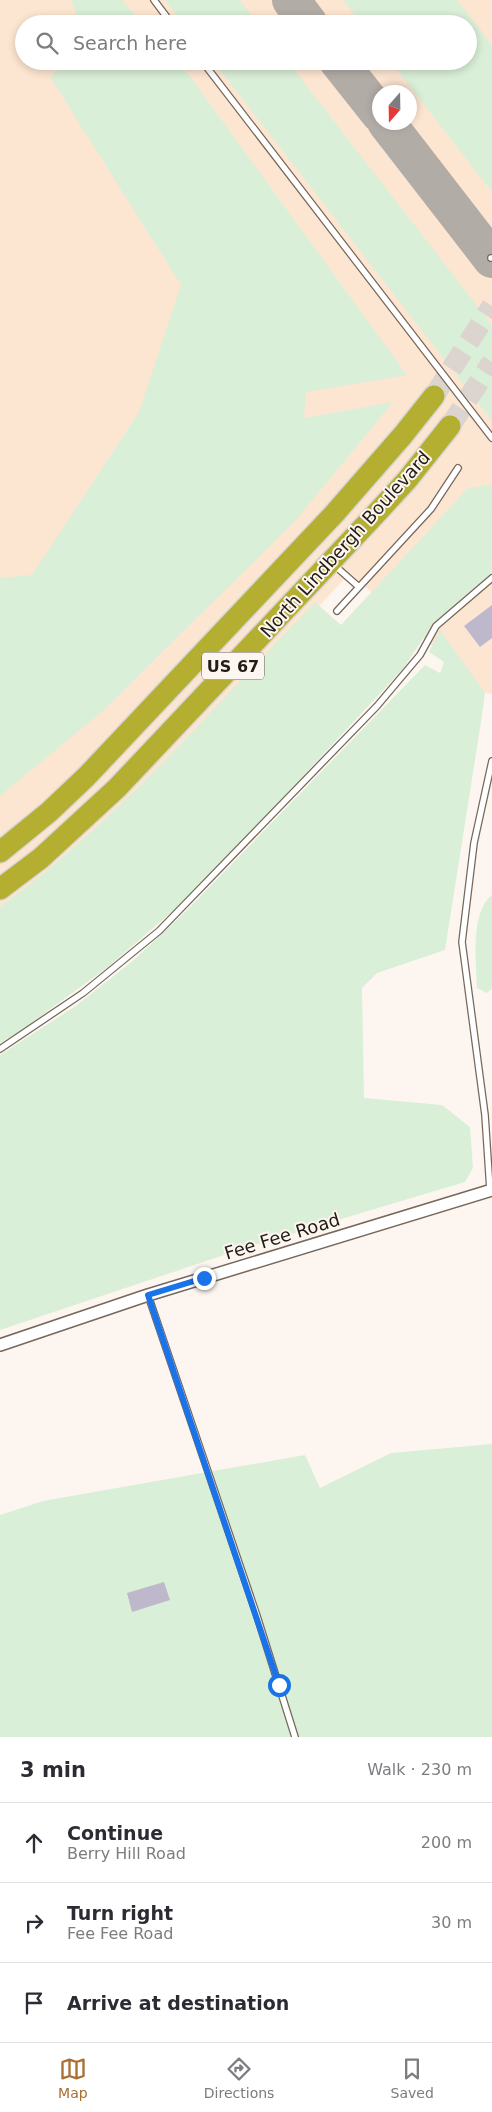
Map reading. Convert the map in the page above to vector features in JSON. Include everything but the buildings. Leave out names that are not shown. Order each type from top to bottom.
[{"type":"highway","name":"North Lindbergh Boulevard","points":[[0,852],[86,777],[334,513],[403,435],[434,396]]},
{"type":"highway","name":"North Lindbergh Boulevard","points":[[0,889],[41,858],[117,788],[407,480],[450,426]]},
{"type":"street","name":"Fee Fee Road","points":[[0,1345],[148,1295],[491,1190]]},
{"type":"lane","points":[[154,0],[165,15]]},
{"type":"lane","points":[[209,70],[492,438]]},
{"type":"lane","points":[[337,611],[431,509],[458,468]]},
{"type":"lane","points":[[331,562],[359,587]]},
{"type":"lane","points":[[0,1049],[83,993],[158,932],[378,706],[420,655],[436,626],[492,578]]},
{"type":"lane","points":[[491,1190],[485,1115],[462,942],[474,843],[492,761]]},
{"type":"lane","points":[[148,1295],[257,1616],[295,1737]]},
{"type":"shaded area","points":[[0,0],[492,0],[492,694],[485,693],[350,573],[167,768],[0,921]]},
{"type":"green space","points":[[71,0],[122,0],[136,15],[77,15]]},
{"type":"green space","points":[[165,0],[240,0],[251,15],[177,15]]},
{"type":"green space","points":[[343,0],[457,0],[469,15],[354,15]]},
{"type":"green space","points":[[477,26],[492,45],[492,192],[417,96],[417,85],[409,85],[397,70],[477,70]]},
{"type":"green space","points":[[57,70],[185,70],[407,375],[306,392],[304,418],[393,402],[296,520],[104,710],[0,796],[0,578],[32,575],[139,412],[181,285],[50,77]]},
{"type":"green space","points":[[220,70],[295,70],[492,325],[492,421]]},
{"type":"green space","points":[[492,485],[491,575],[433,624],[402,670],[247,836],[175,909],[108,967],[20,1031],[0,1043],[0,907],[44,873],[125,800],[202,722],[315,602],[341,625],[468,488]]},
{"type":"green space","points":[[440,630],[485,693],[445,950],[377,973],[362,988],[364,1098],[442,1105],[470,1127],[473,1168],[465,1182],[254,1245],[0,1330],[0,1055],[77,1005],[135,959],[186,911],[425,665],[440,673],[444,662],[429,652]]},
{"type":"green space","points":[[492,895],[492,989],[487,993],[477,988],[476,938],[480,913]]},
{"type":"green space","points":[[492,1444],[492,1737],[0,1737],[0,1515],[43,1501],[305,1455],[320,1488],[391,1453]]},
{"type":"taxiway","points":[[291,0],[302,15]]},
{"type":"taxiway","points":[[345,70],[372,104]]},
{"type":"taxiway","points":[[392,130],[492,259]]},
{"type":"tunnel","points":[[434,396],[492,306]]},
{"type":"tunnel","points":[[450,426],[492,362]]},
{"type":"route","points":[[204,1278],[148,1295],[279,1685]]}]
